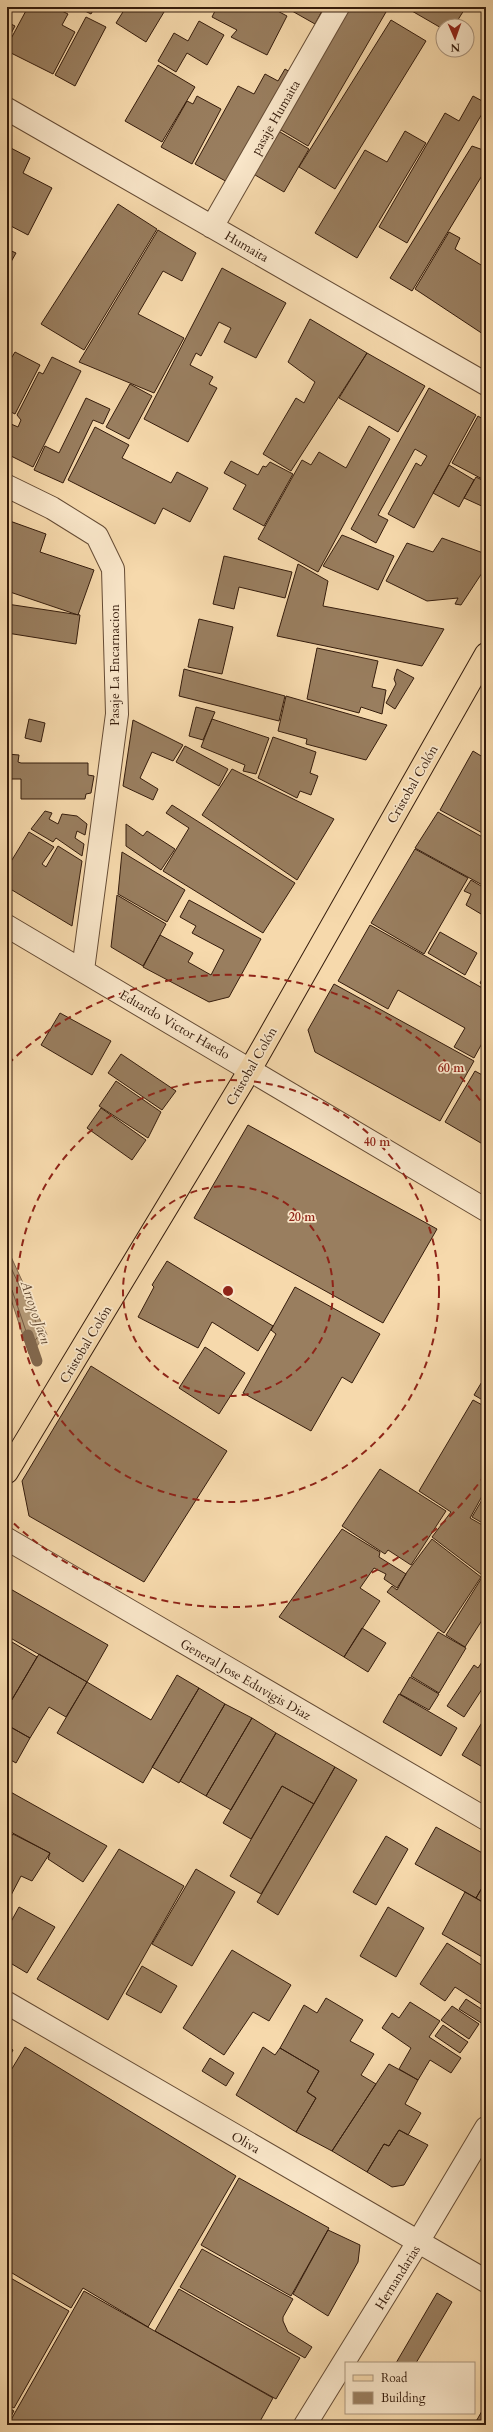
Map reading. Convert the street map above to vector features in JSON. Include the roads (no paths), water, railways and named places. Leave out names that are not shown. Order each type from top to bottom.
[{"type":"main road","name":"Cristobal Colón","points":[[7,1472],[251,1068],[486,654]]},
{"type":"street","name":"pasaje Humaita","points":[[212,227],[338,7]]},
{"type":"street","name":"Humaita","points":[[7,109],[486,384]]},
{"type":"street","name":"Pasaje La Encarnacion","points":[[7,486],[52,508],[97,536],[113,569],[117,714],[83,970]]},
{"type":"street","name":"Eduardo Victor Haedo","points":[[7,926],[251,1068],[486,1210]]},
{"type":"street","name":"General Jose Eduvigis Diaz","points":[[7,1539],[486,1819]]},
{"type":"street","name":"Oliva","points":[[7,2003],[486,2281]]},
{"type":"street","name":"Hernandarias","points":[[305,2425],[418,2242],[486,2128]]},
{"type":"water","points":[[7,1248],[47,1335],[29,1354],[7,1287]]},
{"type":"waterway","name":"Arroyo Jaen","points":[[28,1335],[37,1361]]}]
